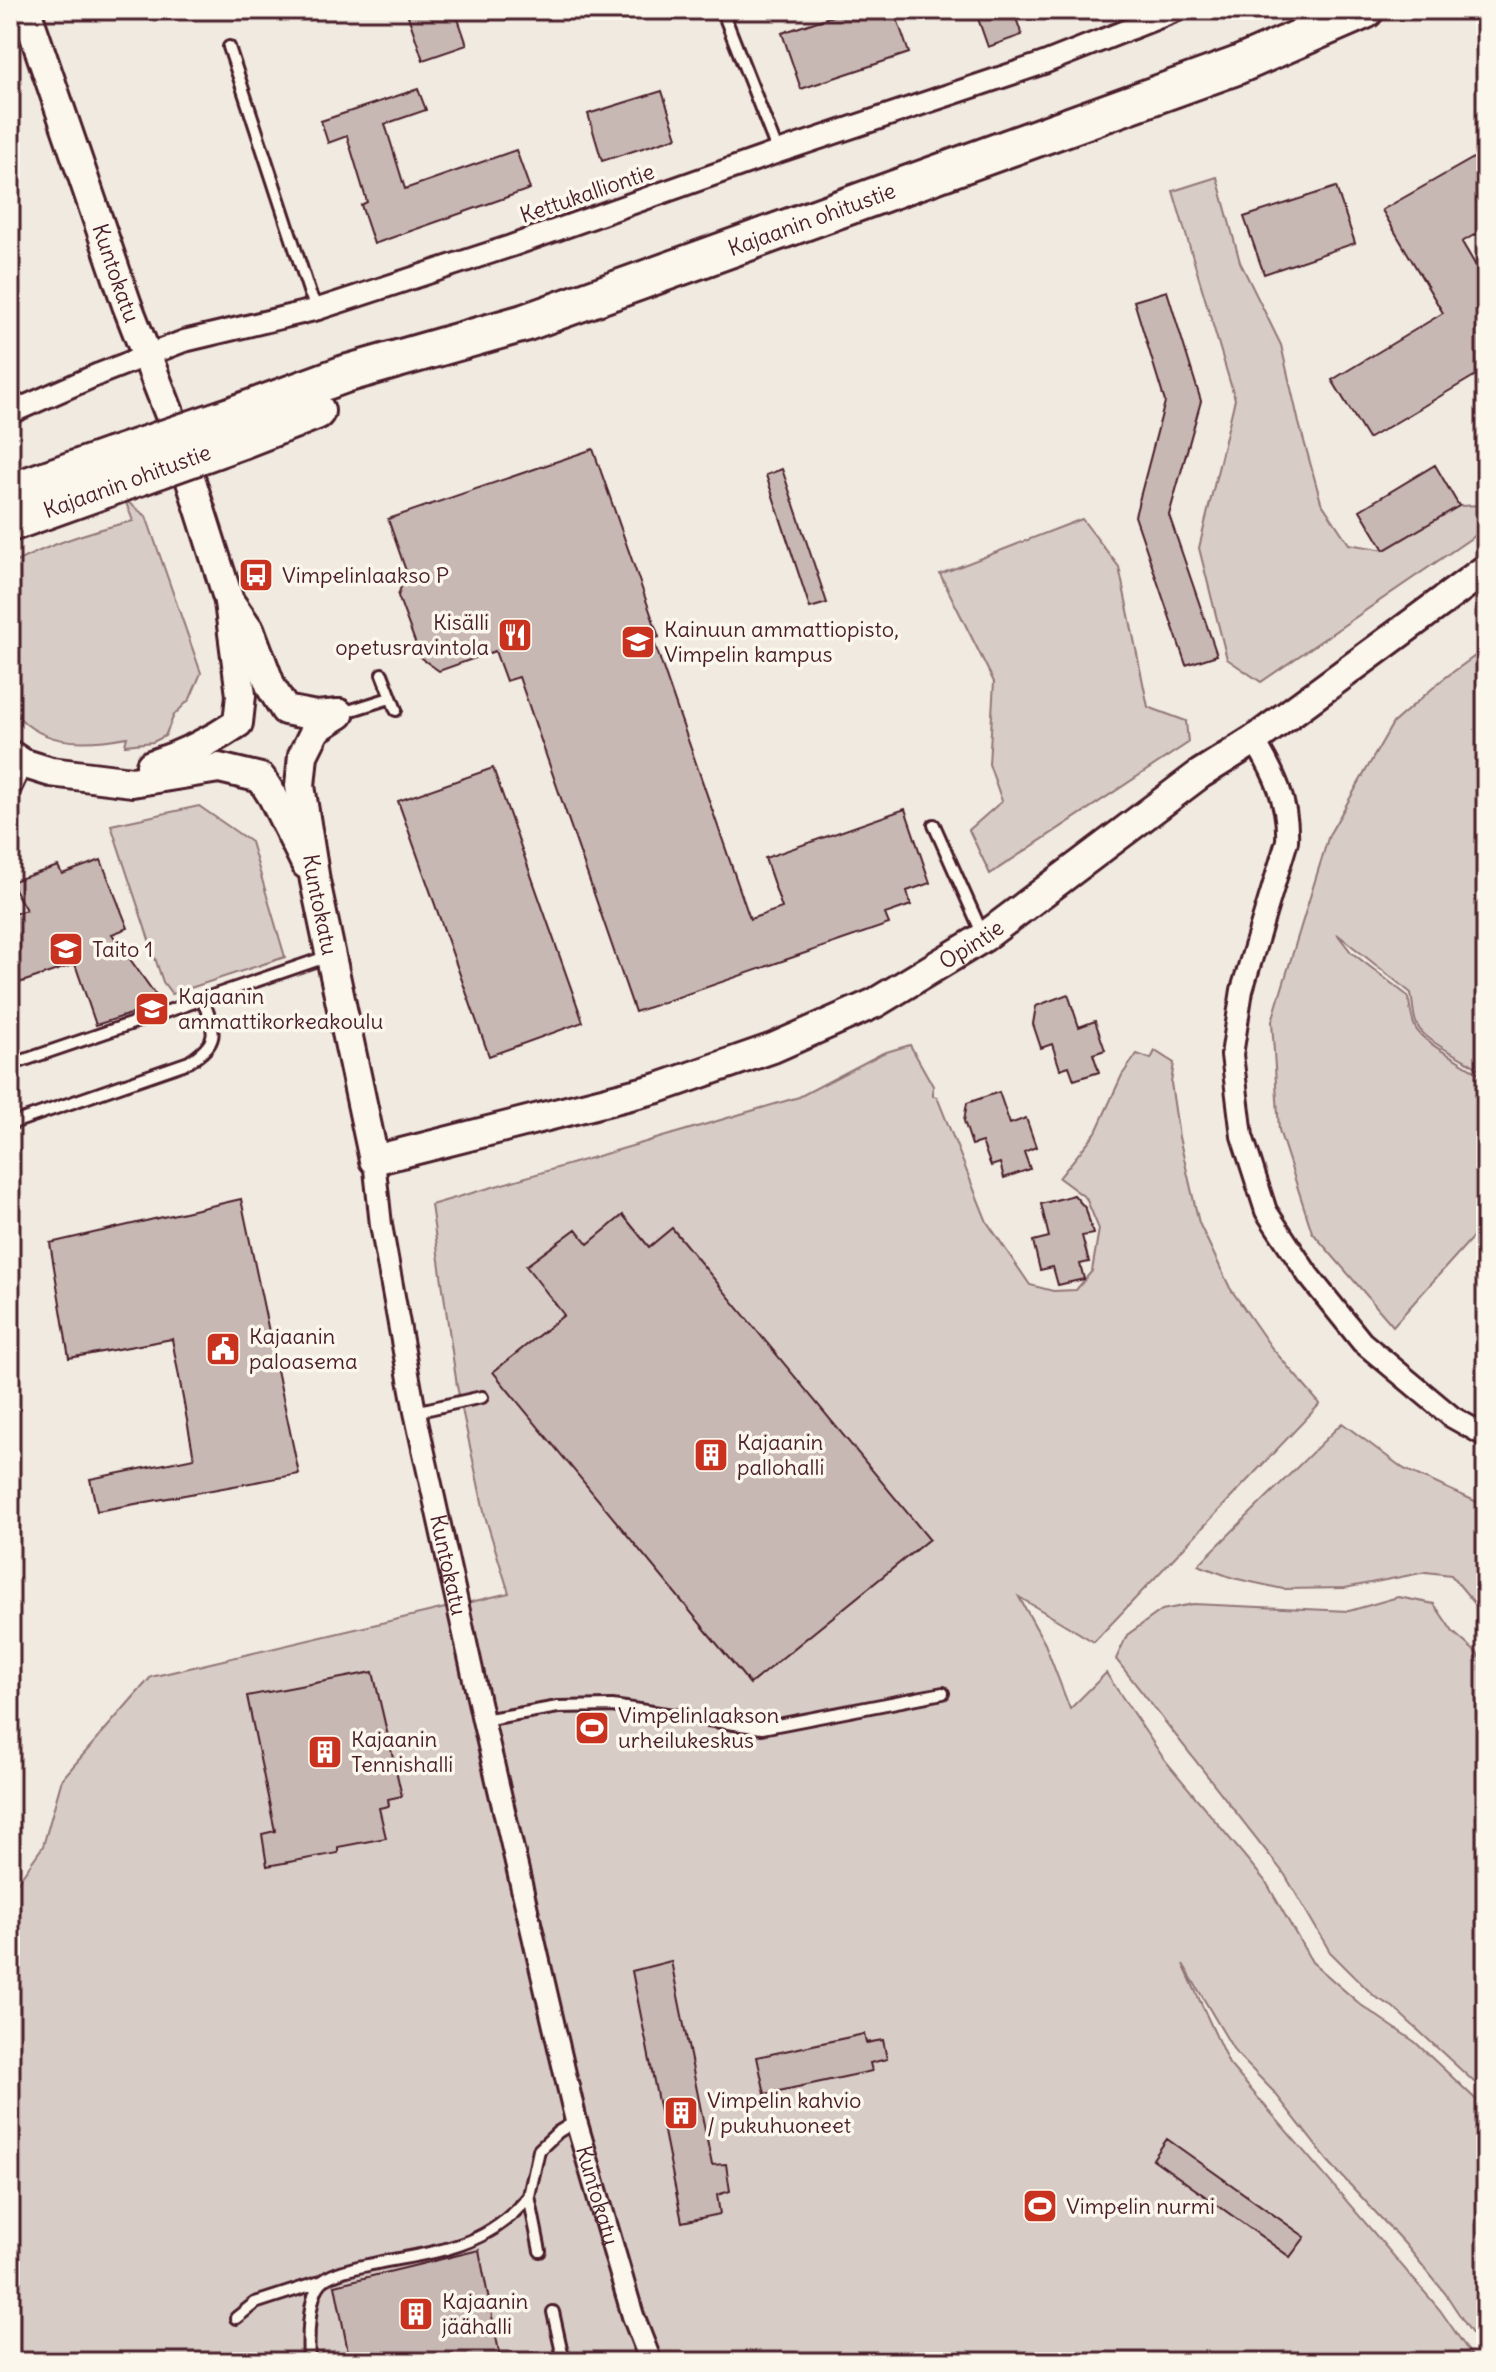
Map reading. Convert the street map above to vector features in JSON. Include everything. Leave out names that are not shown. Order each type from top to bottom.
[{"type":"highway","name":"Kajaanin ohitustie","points":[[10,523],[114,471],[243,421],[353,397],[524,323],[1221,72],[1365,10]]},
{"type":"highway","name":"Kajaanin ohitustie","points":[[10,492],[114,471]]},
{"type":"street","name":"Kuntokatu","points":[[26,10],[145,356],[171,418],[229,601],[250,631],[271,687],[285,710]]},
{"type":"street","name":"Kettukalliontie","points":[[10,413],[184,341],[318,309],[511,246],[1044,63],[1178,10]]},
{"type":"street","name":"Opintie","points":[[374,1160],[658,1088],[773,1048],[875,1003],[984,937],[1200,774],[1254,740],[1486,569]]},
{"type":"street","points":[[229,601],[231,638],[241,695],[238,723],[233,734],[235,757],[250,774],[261,778],[315,881]]},
{"type":"street","points":[[109,779],[187,753],[214,740],[245,715],[264,706],[316,716],[339,714]]},
{"type":"street","points":[[285,710],[294,716],[304,734],[303,755]]},
{"type":"street","points":[[14,769],[132,782],[219,768],[261,778],[282,777],[298,764],[316,729],[339,714]]},
{"type":"street","points":[[1254,740],[1274,773],[1288,824],[1287,841],[1242,990],[1232,1055],[1242,1136],[1266,1211],[1308,1275],[1362,1342],[1452,1417],[1486,1436]]},
{"type":"street","name":"Kuntokatu","points":[[303,755],[300,786],[315,881],[374,1160],[381,1225],[415,1412],[576,2121],[633,2316],[651,2362]]},
{"type":"lane","points":[[722,10],[778,152]]},
{"type":"lane","points":[[229,47],[310,294],[318,309]]},
{"type":"lane","points":[[382,674],[396,710]]},
{"type":"lane","points":[[339,714],[390,698]]},
{"type":"lane","points":[[934,825],[984,937]]},
{"type":"lane","points":[[10,1065],[331,956]]},
{"type":"lane","points":[[10,1124],[189,1062],[206,1050],[213,1039],[214,1030],[203,1000]]},
{"type":"lane","points":[[415,1412],[482,1397]]},
{"type":"lane","points":[[483,1720],[558,1707],[612,1706],[762,1728],[943,1693]]},
{"type":"lane","points":[[540,2251],[529,2196],[539,2150],[558,2132],[576,2121]]},
{"type":"lane","points":[[236,2318],[255,2303],[352,2268],[456,2247],[491,2231],[512,2217],[529,2196]]},
{"type":"lane","points":[[309,2362],[313,2298],[323,2281]]},
{"type":"lane","points":[[553,2312],[564,2362]]},
{"type":"shaded area","points":[[1217,177],[1240,262],[1281,345],[1321,502],[1349,544],[1385,550],[1459,506],[1483,505],[1486,508],[1486,528],[1261,682],[1227,659],[1199,548],[1235,399],[1173,191]]},
{"type":"shaded area","points":[[125,500],[146,516],[201,673],[190,699],[174,715],[165,736],[153,742],[125,745],[127,737],[78,742],[48,736],[21,719],[10,706],[10,565],[70,539],[133,521]]},
{"type":"shaded area","points":[[1082,519],[1119,567],[1148,707],[1186,721],[1188,743],[990,874],[969,830],[1002,801],[989,764],[994,682],[940,574]]},
{"type":"shaded area","points":[[1486,648],[1486,1074],[1422,1032],[1416,1022],[1411,993],[1337,934],[1351,952],[1408,996],[1415,1027],[1427,1041],[1486,1079],[1486,1176],[1479,1230],[1393,1326],[1312,1232],[1279,1130],[1272,1021],[1329,835],[1393,723],[1442,680]]},
{"type":"shaded area","points":[[199,806],[251,842],[285,957],[172,994],[163,982],[111,825]]},
{"type":"shaded area","name":"Vimpelinlaakson urheilukeskus","points":[[910,1045],[933,1086],[933,1096],[937,1097],[987,1222],[1030,1285],[1053,1291],[1076,1290],[1092,1271],[1099,1229],[1086,1198],[1059,1178],[1096,1132],[1122,1075],[1137,1054],[1151,1059],[1155,1051],[1174,1063],[1171,1083],[1179,1137],[1199,1223],[1230,1288],[1271,1347],[1320,1404],[1094,1642],[1019,1597],[1045,1644],[1070,1709],[1106,1673],[1164,1759],[1266,1882],[1312,1962],[1361,2005],[1415,2042],[1486,2109],[1486,2355],[1445,2293],[1405,2244],[1328,2161],[1274,2092],[1235,2052],[1183,1964],[1229,2064],[1440,2310],[1476,2362],[10,2362],[10,1893],[43,1846],[62,1779],[151,1677],[509,1593],[485,1516],[457,1386],[431,1205],[799,1097],[883,1053]]},
{"type":"shaded area","points":[[1342,1423],[1404,1469],[1486,1506],[1486,1617],[1451,1575],[1426,1572],[1345,1588],[1283,1589],[1233,1578],[1198,1565]]},
{"type":"shaded area","points":[[1398,1597],[1434,1604],[1453,1632],[1478,1654],[1486,1671],[1486,2093],[1393,2007],[1375,1997],[1330,1952],[1285,1875],[1116,1659],[1127,1635],[1162,1610],[1193,1604],[1349,1611]]},
{"type":"building","points":[[406,10],[455,10],[467,45],[423,60]]},
{"type":"building","points":[[850,10],[894,10],[909,53],[801,89],[782,33]]},
{"type":"building","points":[[975,10],[1013,10],[1022,35],[988,47]]},
{"type":"building","points":[[418,89],[426,110],[385,124],[405,189],[516,150],[530,189],[374,244],[361,205],[367,202],[347,136],[328,143],[321,121]]},
{"type":"building","points":[[662,91],[677,137],[602,161],[588,114]]},
{"type":"building","points":[[1486,151],[1486,228],[1462,242],[1486,283],[1486,369],[1368,439],[1332,380],[1443,313],[1382,210]]},
{"type":"building","points":[[1336,187],[1355,243],[1264,274],[1244,217]]},
{"type":"building","points":[[1167,291],[1201,401],[1169,515],[1217,655],[1186,665],[1135,516],[1165,402],[1134,301]]},
{"type":"building","points":[[593,449],[659,637],[653,639],[750,919],[782,908],[765,858],[905,809],[930,883],[907,891],[911,905],[885,914],[889,924],[635,1012],[519,677],[506,681],[495,651],[439,671],[421,658],[398,596],[406,571],[388,519]]},
{"type":"building","points":[[1435,465],[1459,506],[1384,550],[1360,510]]},
{"type":"building","points":[[782,469],[827,603],[810,608],[766,475]]},
{"type":"building","points":[[493,768],[583,1022],[489,1056],[398,801]]},
{"type":"building","name":"Taito 1","points":[[101,860],[128,928],[112,934],[162,1004],[96,1025],[75,964],[10,986],[10,915],[26,910],[10,882],[58,866],[62,874]]},
{"type":"building","points":[[1068,994],[1079,1027],[1095,1021],[1105,1050],[1093,1054],[1099,1072],[1074,1080],[1069,1066],[1060,1069],[1052,1044],[1041,1048],[1033,1024],[1036,1006]]},
{"type":"building","points":[[999,1092],[1010,1124],[1026,1118],[1036,1147],[1024,1152],[1030,1169],[1004,1178],[1000,1163],[991,1166],[982,1142],[972,1145],[964,1121],[967,1103]]},
{"type":"building","points":[[1074,1195],[1086,1209],[1093,1234],[1082,1236],[1089,1262],[1080,1264],[1084,1279],[1058,1285],[1053,1267],[1040,1270],[1033,1241],[1049,1237],[1041,1204]]},
{"type":"building","name":"Kajaanin paloasema","points":[[241,1199],[299,1474],[97,1511],[90,1479],[194,1458],[172,1339],[69,1358],[50,1243]]},
{"type":"building","name":"Kajaanin pallohalli","points":[[623,1215],[649,1247],[672,1228],[929,1539],[750,1684],[493,1372],[564,1315],[526,1266],[576,1229],[588,1244]]},
{"type":"building","name":"Kajaanin Tennishalli","points":[[373,1672],[402,1796],[388,1799],[389,1806],[379,1808],[386,1838],[338,1847],[338,1853],[267,1866],[262,1834],[275,1831],[247,1696]]},
{"type":"building","name":"Vimpelin kahvio / pukuhuoneet","points":[[671,1961],[712,2165],[726,2164],[730,2191],[717,2195],[720,2214],[682,2222],[632,1971]]},
{"type":"building","points":[[864,2034],[866,2043],[883,2040],[887,2059],[870,2063],[872,2071],[765,2094],[757,2057]]},
{"type":"building","points":[[1167,2139],[1305,2237],[1290,2257],[1153,2159]]},
{"type":"building","name":"Kajaanin jäähalli","points":[[479,2250],[501,2362],[350,2362],[335,2285]]},
{"type":"place","name":"Vimpelinlaakso P","points":[[256,575]]},
{"type":"place","name":"Kisälli opetusravintola","points":[[515,635]]},
{"type":"place","name":"Kainuun ammattiopisto, Vimpelin kampus","points":[[638,642]]},
{"type":"place","name":"Taito 1","points":[[66,949]]},
{"type":"place","name":"Kajaanin ammattikorkeakoulu","points":[[152,1009]]},
{"type":"place","name":"Kajaanin paloasema","points":[[223,1349]]},
{"type":"place","name":"Kajaanin pallohalli","points":[[711,1455]]},
{"type":"place","name":"Vimpelinlaakson urheilukeskus","points":[[592,1728]]},
{"type":"place","name":"Kajaanin Tennishalli","points":[[325,1752]]},
{"type":"place","name":"Vimpelin kahvio / pukuhuoneet","points":[[681,2113]]},
{"type":"place","name":"Vimpelin nurmi","points":[[1040,2206]]},
{"type":"place","name":"Kajaanin jäähalli","points":[[416,2314]]}]
